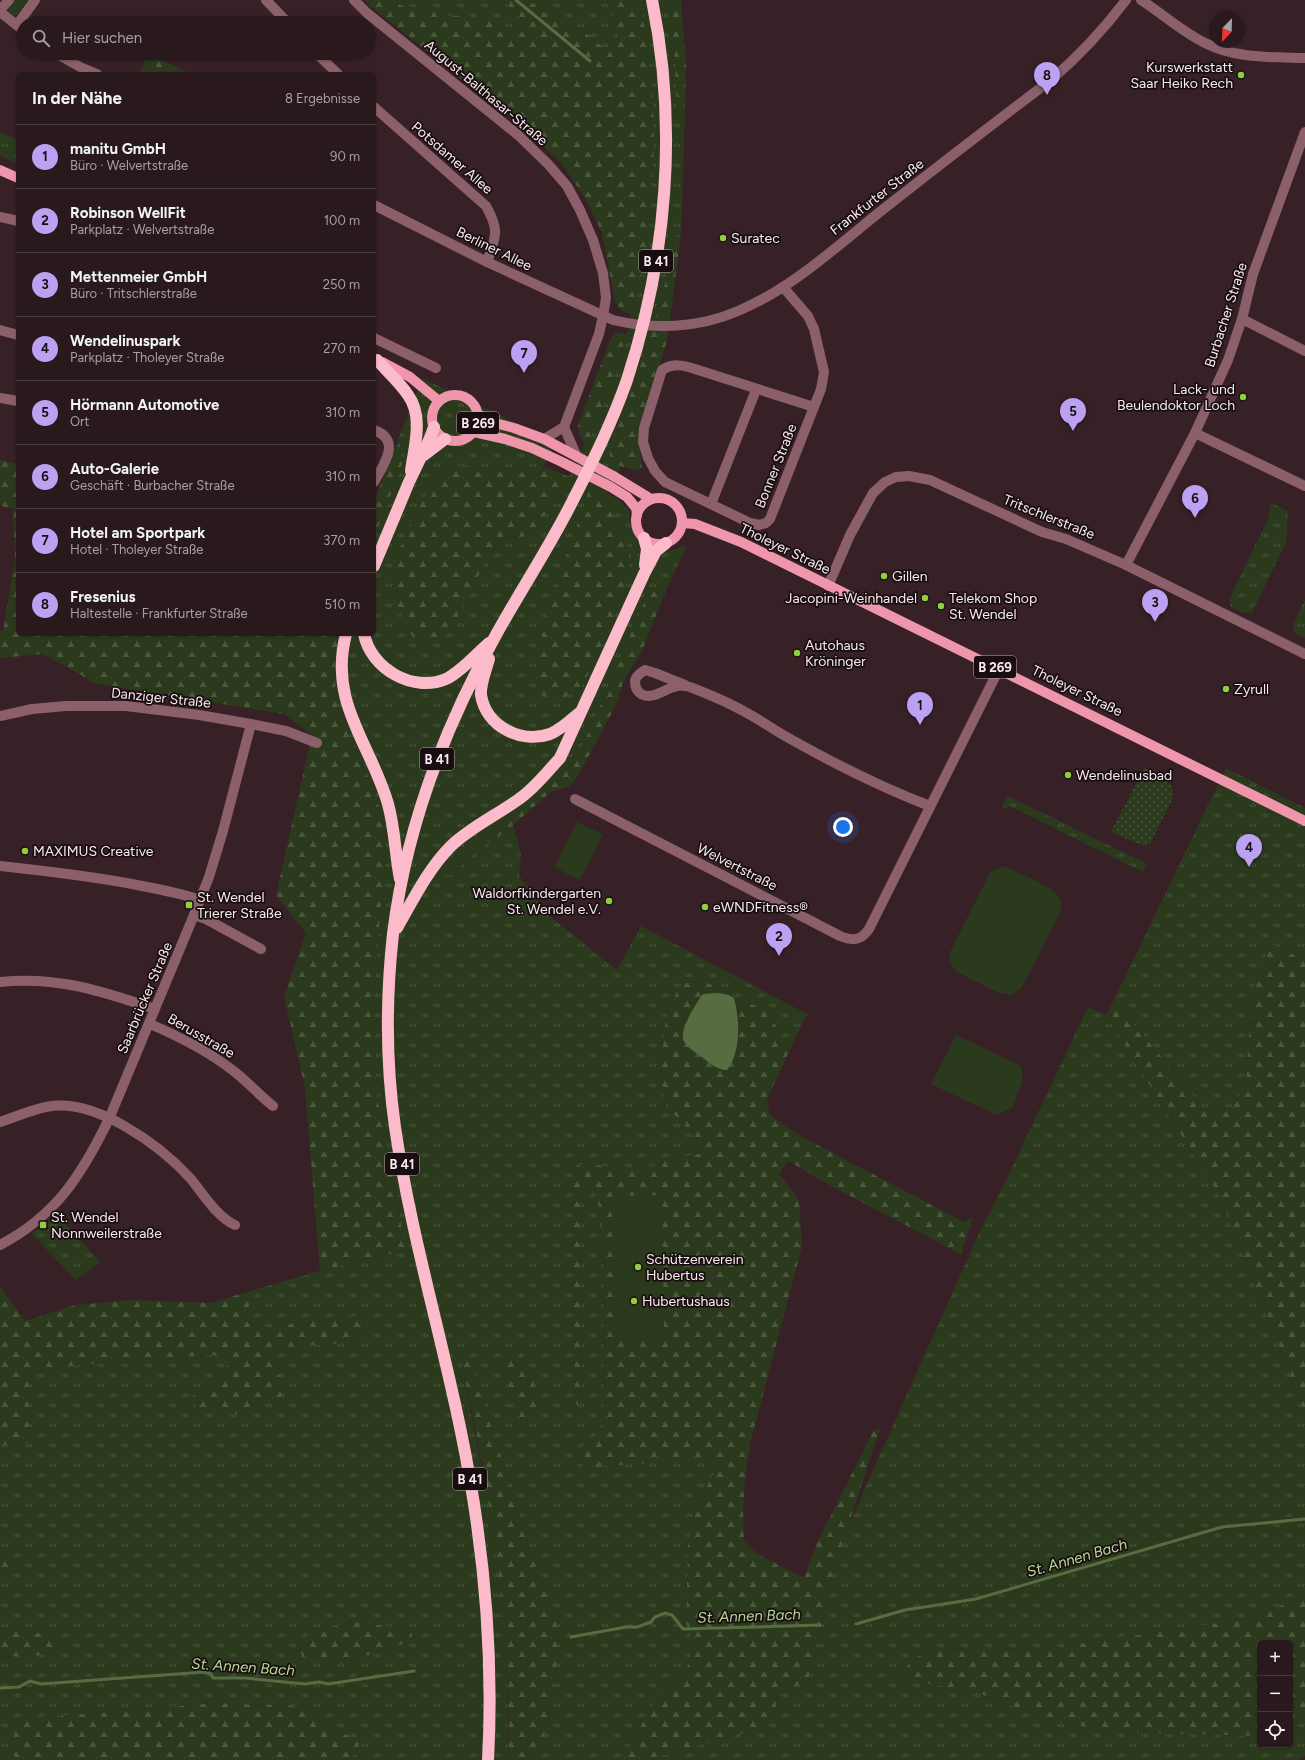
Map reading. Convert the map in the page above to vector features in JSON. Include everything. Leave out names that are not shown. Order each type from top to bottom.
[{"type":"highway","name":"B 41","points":[[488,1760],[489,1661],[476,1512],[461,1431],[409,1203],[395,1125],[390,1065],[389,1024],[393,934],[401,888],[421,806],[444,740],[496,635],[544,553],[576,494],[618,404],[626,384],[640,338],[654,275],[663,213],[667,152],[664,83],[658,28],[652,0]]},
{"type":"highway","points":[[376,359],[409,396],[416,411],[417,428],[409,482]]},
{"type":"highway","points":[[376,561],[434,427]]},
{"type":"highway","points":[[422,457],[431,448],[445,439]]},
{"type":"highway","points":[[644,538],[647,550],[644,574]]},
{"type":"highway","points":[[393,934],[431,871],[451,847],[474,828],[520,798],[540,781],[560,758],[644,574],[656,551],[666,543]]},
{"type":"highway","points":[[365,636],[373,654],[385,668],[394,675],[408,681],[422,684],[448,678],[463,667],[496,635]]},
{"type":"highway","points":[[496,635],[483,682],[481,695],[486,709],[497,723],[507,731],[520,736],[537,737],[551,734],[580,713]]},
{"type":"highway","points":[[346,636],[342,662],[343,684],[348,708],[388,804],[394,834],[395,852],[401,888]]},
{"type":"main road","points":[[0,170],[16,177]]},
{"type":"main road","points":[[376,359],[410,377],[439,402]]},
{"type":"main road","name":"B 269","points":[[459,395],[472,402],[478,414],[478,424],[474,432],[468,438],[460,441],[452,441],[445,439],[438,434],[434,427],[432,413],[439,402],[445,397],[459,395]]},
{"type":"main road","name":"B 269","points":[[478,414],[491,422],[514,428],[544,439],[572,454],[613,482],[636,508],[637,528],[644,538]]},
{"type":"main road","name":"B 269","points":[[474,432],[512,441],[532,448],[651,499],[666,499],[678,508],[682,523]]},
{"type":"main road","points":[[637,515],[645,503],[651,499]]},
{"type":"main road","points":[[644,538],[658,544],[666,543],[675,537],[681,528],[682,523]]},
{"type":"main road","name":"Tholeyer Straße","points":[[682,523],[695,524],[741,542],[1305,820]]},
{"type":"street","points":[[9,0],[0,11],[16,24]]},
{"type":"street","points":[[27,16],[36,0]]},
{"type":"street","points":[[266,0],[281,16]]},
{"type":"street","name":"August-Balthasar-Straße","points":[[354,0],[371,16]]},
{"type":"street","name":"Frankfurter Straße","points":[[603,316],[628,324],[664,326],[703,323],[737,312],[764,299],[783,287],[1051,80],[1077,58],[1126,0]]},
{"type":"street","points":[[1141,0],[1206,44],[1224,50],[1257,56],[1305,58]]},
{"type":"street","name":"August-Balthasar-Straße","points":[[376,20],[518,135],[548,164],[567,186],[580,210],[593,240],[603,273],[606,298],[596,341],[564,427]]},
{"type":"street","points":[[68,60],[92,72]]},
{"type":"street","points":[[323,60],[336,72]]},
{"type":"street","name":"Potsdamer Allee","points":[[376,109],[486,206],[496,223],[495,239],[487,262]]},
{"type":"street","name":"Burbacher Straße","points":[[1126,565],[1195,433],[1228,360],[1242,319],[1253,274],[1305,132]]},
{"type":"street","name":"Berliner Allee","points":[[376,205],[487,262],[603,316]]},
{"type":"street","points":[[0,217],[16,221]]},
{"type":"street","name":"Bonner Straße","points":[[783,287],[808,316],[814,329],[824,372],[821,389],[814,407],[770,519],[766,523],[759,525],[750,523],[665,482],[655,471],[648,458],[643,442],[644,428],[662,370],[668,366],[680,365],[814,407]]},
{"type":"street","points":[[1242,319],[1305,351]]},
{"type":"street","points":[[0,330],[16,334]]},
{"type":"street","points":[[376,339],[436,368]]},
{"type":"street","points":[[711,504],[756,390]]},
{"type":"street","points":[[0,398],[16,401]]},
{"type":"street","points":[[544,439],[564,427],[572,454]]},
{"type":"street","points":[[376,431],[387,439],[390,447],[386,459],[376,478]]},
{"type":"street","points":[[1195,433],[1305,486]]},
{"type":"street","name":"Tritschlerstraße","points":[[828,586],[850,536],[873,493],[885,482],[896,478],[909,476],[930,480],[1042,532],[1066,539],[1126,565],[1305,654]]},
{"type":"street","name":"Welvertstraße","points":[[575,799],[850,940],[858,939],[865,935],[869,929],[999,669]]},
{"type":"street","points":[[685,685],[744,712],[785,736],[863,776],[930,806]]},
{"type":"street","name":"Danziger Straße","points":[[0,716],[39,708],[66,706],[126,706],[199,715],[251,724],[286,731],[317,743]]},
{"type":"street","name":"Saarbrücker Straße","points":[[0,1245],[34,1222],[57,1203],[74,1183],[95,1148],[109,1119],[150,1024],[200,900],[223,831],[251,724]]},
{"type":"street","points":[[0,866],[51,871],[119,882],[183,894],[200,900]]},
{"type":"street","points":[[194,915],[206,919],[261,949]]},
{"type":"street","points":[[0,982],[15,980],[53,981],[92,988],[156,1008]]},
{"type":"street","name":"Berusstraße","points":[[150,1024],[182,1038],[232,1069],[272,1106]]},
{"type":"street","points":[[0,1122],[47,1107],[67,1106],[85,1108],[126,1126],[181,1168],[222,1218],[234,1225]]},
{"type":"green space","points":[[14,0],[29,0],[16,15],[11,15],[6,9]]},
{"type":"green space","points":[[365,0],[394,0],[402,6],[439,12],[449,16],[466,15],[479,20],[488,20],[503,31],[517,31],[523,20],[503,0],[529,0],[557,23],[583,31],[609,52],[620,42],[607,0],[639,0],[645,29],[652,88],[654,148],[646,247],[631,314],[622,311],[615,302],[602,233],[585,198],[562,164],[528,132],[370,6]]},
{"type":"green space","points":[[394,0],[503,0],[523,20],[517,31],[503,31],[488,20],[479,20],[466,15],[449,16],[439,12],[402,6]]},
{"type":"green space","points":[[529,0],[607,0],[620,42],[609,52],[583,31],[557,23]]},
{"type":"green space","points":[[639,0],[667,0],[674,41],[680,114],[685,112],[681,234],[674,238],[663,293],[635,383],[609,450],[612,461],[621,466],[607,493],[618,499],[629,510],[630,524],[635,536],[650,548],[666,552],[687,545],[664,595],[650,589],[584,743],[562,776],[531,804],[468,848],[450,876],[470,857],[513,825],[521,854],[519,876],[552,918],[617,970],[641,926],[807,1014],[793,1043],[783,1043],[770,1010],[748,1003],[738,1011],[734,998],[729,995],[719,993],[720,987],[667,1107],[697,1139],[700,1154],[669,1159],[645,1170],[584,1164],[572,1168],[575,1399],[582,1398],[580,1199],[583,1190],[593,1187],[598,1201],[604,1268],[603,1422],[593,1441],[725,1457],[719,1463],[694,1512],[688,1545],[686,1623],[694,1646],[686,1670],[651,1708],[622,1760],[538,1760],[550,1710],[558,1655],[559,1626],[538,1575],[470,1359],[464,1357],[461,1362],[492,1520],[505,1629],[509,1760],[348,1760],[358,1750],[348,1736],[327,1731],[315,1715],[303,1706],[216,1703],[27,1719],[15,1731],[15,1760],[0,1760],[0,1657],[56,1654],[55,1635],[0,1629],[0,1569],[10,1572],[14,1560],[0,1552],[0,1444],[19,1448],[29,1441],[30,1387],[38,1370],[98,1363],[214,1355],[229,1364],[222,1375],[192,1397],[197,1410],[287,1386],[265,1354],[273,1348],[360,1342],[362,1316],[259,1328],[246,1321],[249,1304],[257,1289],[320,1271],[406,1250],[377,1096],[373,999],[386,845],[381,813],[363,763],[338,712],[334,672],[339,636],[376,636],[376,533],[402,465],[399,437],[422,378],[556,442],[538,477],[505,468],[487,559],[501,539],[529,536],[561,492],[599,417],[627,334],[647,238],[645,26]],"holes":[[[352,1622],[300,1652],[310,1632]]]},
{"type":"green space","points":[[667,0],[681,0],[686,64],[685,112],[680,114],[677,112],[674,41]]},
{"type":"green space","points":[[145,60],[161,60],[187,72],[140,72]]},
{"type":"green space","points":[[0,132],[16,139],[16,163],[0,155]]},
{"type":"green space","points":[[681,234],[667,341],[641,426],[639,439],[642,468],[637,471],[615,463],[609,450],[635,383],[663,293],[674,238]]},
{"type":"green space","points":[[616,332],[627,334],[599,417],[585,445],[580,436],[578,425],[610,340]]},
{"type":"green space","points":[[399,437],[402,465],[376,533],[376,496]]},
{"type":"green space","points":[[0,460],[16,464],[16,636],[339,636],[334,672],[338,712],[363,763],[381,813],[386,845],[373,998],[377,1096],[406,1250],[320,1271],[305,1088],[284,996],[306,933],[276,895],[312,735],[284,714],[97,684],[43,654],[0,658],[0,631],[3,631],[15,559],[13,508],[0,506]]},
{"type":"green space","points":[[455,466],[505,468],[538,477],[545,466],[569,477],[561,492],[529,536],[500,539],[487,559],[453,626],[433,642],[414,640],[396,605],[392,565],[431,483]]},
{"type":"green space","points":[[589,491],[606,498],[631,555],[625,589],[608,631],[581,689],[562,698],[540,695],[536,670],[544,624]]},
{"type":"green space","points":[[1271,503],[1288,511],[1286,543],[1252,612],[1243,613],[1231,607],[1229,600],[1268,519]]},
{"type":"green space","points":[[650,589],[664,595],[642,651],[624,680],[616,705],[579,774],[569,787],[551,792],[513,825],[470,857],[450,876],[447,876],[446,874],[468,848],[531,804],[562,776],[584,743]]},
{"type":"green space","points":[[1305,600],[1305,638],[1293,632],[1294,622]]},
{"type":"green space","points":[[1144,768],[1169,782],[1172,787],[1173,798],[1150,844],[1144,846],[1111,832]]},
{"type":"green space","points":[[1226,768],[1305,808],[1305,961],[1274,945],[1251,997],[1246,1084],[1231,1110],[1206,1111],[1124,1012],[1112,1004]]},
{"type":"green space","points":[[1008,796],[1147,864],[1143,872],[1008,805],[1006,809],[1002,807]]},
{"type":"green space","points":[[577,822],[603,834],[580,880],[554,867]]},
{"type":"green space","points":[[1001,867],[1006,867],[1046,886],[1058,896],[1062,903],[1059,914],[1021,989],[1011,995],[997,992],[957,972],[951,965],[950,960],[951,950],[989,875],[992,871]]},
{"type":"green space","points":[[1274,945],[1305,961],[1305,1415],[1279,1344],[1220,1197],[1106,1015],[1112,1004],[1124,1012],[1206,1111],[1231,1110],[1246,1084],[1251,997],[1266,952]]},
{"type":"green space","points":[[695,980],[720,987],[719,993],[703,994],[699,999],[686,1023],[684,1029],[684,1041],[735,1055],[738,1011],[748,1003],[770,1010],[783,1043],[793,1043],[767,1099],[770,1115],[783,1125],[808,1140],[964,1222],[973,1217],[961,1254],[835,1188],[788,1161],[779,1174],[799,1200],[802,1246],[750,1444],[745,1479],[743,1510],[744,1541],[756,1553],[804,1578],[817,1543],[873,1432],[880,1428],[828,1588],[817,1646],[808,1681],[779,1694],[773,1716],[753,1730],[648,1760],[622,1760],[651,1708],[686,1670],[694,1646],[686,1623],[688,1545],[694,1512],[719,1463],[725,1457],[583,1468],[575,1450],[593,1441],[603,1422],[604,1268],[598,1201],[593,1187],[583,1190],[580,1199],[582,1398],[577,1406],[575,1399],[572,1168],[584,1164],[645,1170],[669,1159],[700,1154],[697,1139],[667,1107],[660,1074],[666,1019],[679,986]]},
{"type":"green space","points":[[1088,1007],[1106,1015],[1220,1197],[1279,1344],[1305,1415],[1305,1595],[1254,1618],[1036,1650],[936,1648],[898,1677],[976,1692],[1049,1720],[1115,1732],[1257,1736],[1257,1748],[1293,1748],[1293,1727],[1305,1721],[1305,1756],[1298,1760],[648,1760],[773,1716],[779,1694],[808,1681],[817,1646],[828,1588],[845,1533],[980,1231],[1009,1174]]},
{"type":"green space","points":[[956,1035],[1021,1066],[1023,1079],[1013,1107],[997,1115],[931,1084]]},
{"type":"green space","name":"Schützenverein Hubertus","points":[[662,1195],[664,1339],[614,1340],[612,1196]]},
{"type":"green space","points":[[56,1214],[100,1262],[76,1280],[32,1234]]},
{"type":"green space","points":[[0,1287],[25,1321],[75,1305],[131,1300],[211,1303],[257,1289],[249,1304],[246,1321],[259,1328],[362,1315],[368,1325],[360,1342],[273,1348],[265,1354],[287,1386],[282,1396],[235,1414],[197,1410],[192,1397],[222,1375],[228,1364],[214,1355],[98,1363],[38,1370],[30,1387],[29,1441],[19,1448],[0,1444]]},
{"type":"green space","points":[[510,1351],[520,1354],[534,1382],[535,1420],[518,1423],[499,1360]]},
{"type":"green space","points":[[464,1357],[470,1359],[538,1575],[559,1626],[558,1655],[550,1710],[538,1760],[509,1760],[506,1659],[497,1560],[490,1510],[472,1411],[461,1362]]},
{"type":"green space","points":[[0,1552],[14,1560],[10,1572],[0,1569]]},
{"type":"green space","points":[[1305,1595],[1305,1721],[1293,1727],[1293,1640],[1257,1640],[1257,1736],[1115,1732],[1049,1720],[976,1692],[897,1678],[913,1659],[936,1648],[1036,1650],[1254,1618]]},
{"type":"green space","points":[[352,1622],[403,1628],[412,1634],[411,1640],[383,1653],[307,1663],[300,1652],[309,1632]]},
{"type":"green space","points":[[0,1629],[55,1635],[64,1646],[56,1654],[0,1657]]},
{"type":"green space","points":[[216,1703],[302,1706],[315,1715],[327,1731],[348,1735],[359,1743],[358,1750],[348,1760],[15,1760],[15,1731],[26,1719]]},
{"type":"shaded area","points":[[719,993],[729,995],[734,998],[737,1015],[737,1045],[732,1063],[727,1070],[714,1066],[692,1050],[685,1044],[683,1036],[689,1017],[703,994]]},
{"type":"waterway","points":[[516,0],[590,61]]},
{"type":"waterway","name":"St. Annen Bach","points":[[856,1624],[905,1610],[976,1599],[1222,1527],[1305,1519]]},
{"type":"waterway","name":"St. Annen Bach","points":[[571,1637],[626,1627],[637,1627],[651,1622],[655,1617],[665,1613],[672,1615],[683,1629],[820,1625]]},
{"type":"waterway","name":"St. Annen Bach","points":[[0,1688],[19,1687],[30,1681],[41,1684],[205,1672],[211,1674],[213,1678],[245,1678],[305,1684],[319,1682],[328,1684],[414,1671]]},
{"type":"place","name":"Kurswerkstatt Saar Heiko Rech","points":[[1241,75]]},
{"type":"place","name":"Fresenius","points":[[1047,95]]},
{"type":"place","name":"Suratec","points":[[723,238]]},
{"type":"place","name":"Hotel am Sportpark","points":[[524,373]]},
{"type":"place","name":"Lack- und Beulendoktor Loch","points":[[1243,397]]},
{"type":"place","name":"Hörmann Automotive","points":[[1073,431]]},
{"type":"place","name":"Auto-Galerie","points":[[1195,518]]},
{"type":"place","name":"Gillen","points":[[884,576]]},
{"type":"place","name":"Jacopini-Weinhandel","points":[[925,598]]},
{"type":"place","name":"Telekom Shop St. Wendel","points":[[941,606]]},
{"type":"place","name":"Mettenmeier GmbH","points":[[1155,622]]},
{"type":"place","name":"Autohaus Kröninger","points":[[797,653]]},
{"type":"place","name":"Zyrull","points":[[1226,689]]},
{"type":"place","name":"manitu GmbH","points":[[920,725]]},
{"type":"place","name":"Wendelinusbad","points":[[1068,775]]},
{"type":"place","name":"MAXIMUS Creative","points":[[25,851]]},
{"type":"place","name":"Wendelinuspark","points":[[1249,867]]},
{"type":"place","name":"Waldorfkindergarten St. Wendel e.V.","points":[[609,901]]},
{"type":"place","name":"St. Wendel Trierer Straße","points":[[189,905]]},
{"type":"place","name":"eWNDFitness®","points":[[705,907]]},
{"type":"place","name":"Robinson WellFit","points":[[779,956]]},
{"type":"place","name":"St. Wendel Nonnweilerstraße","points":[[43,1225]]},
{"type":"place","name":"Schützenverein Hubertus","points":[[638,1267]]},
{"type":"place","name":"Hubertushaus","points":[[634,1301]]}]
